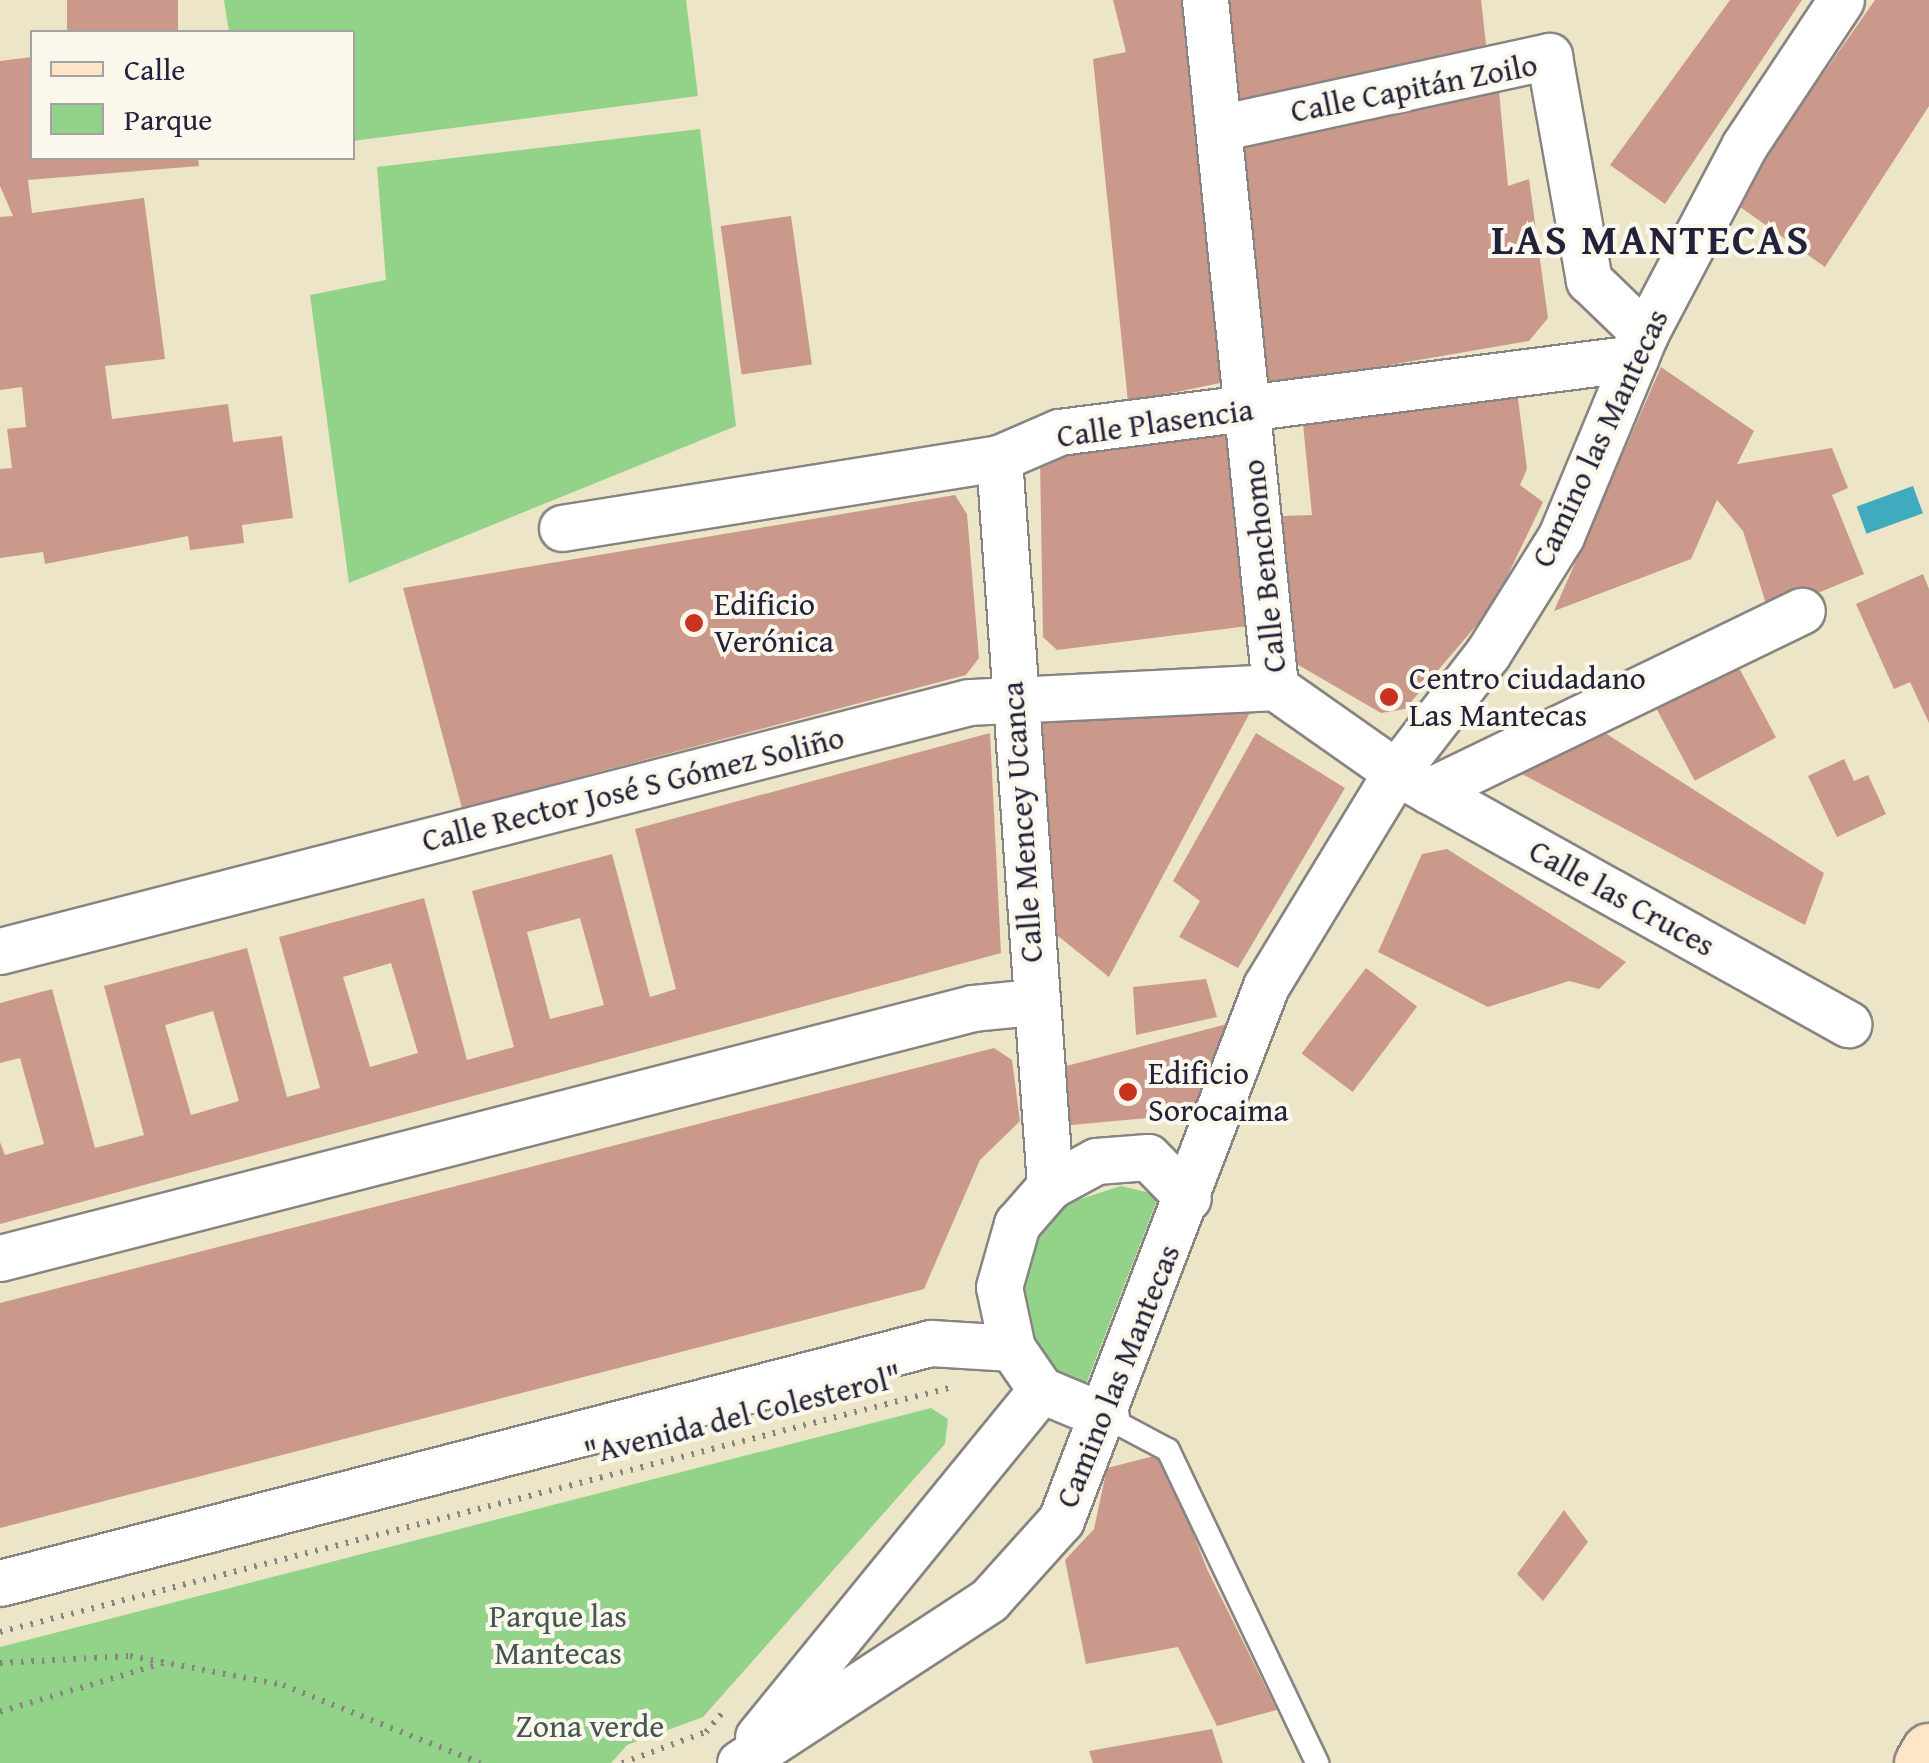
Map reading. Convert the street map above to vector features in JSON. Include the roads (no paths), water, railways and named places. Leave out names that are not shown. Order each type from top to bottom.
[{"type":"street","name":"Calle Benchomo","points":[[1205,0],[1250,409],[1275,688],[1413,782]]},
{"type":"street","name":"Camino las Mantecas","points":[[739,1763],[988,1600],[1061,1520],[1106,1417],[1266,986],[1413,782],[1561,536],[1640,346],[1744,146],[1841,0]]},
{"type":"street","name":"Calle Capitán Zoilo","points":[[1219,128],[1549,56],[1589,280],[1640,346]]},
{"type":"street","name":"Calle Plasencia","points":[[562,528],[999,458],[1059,432],[1250,409],[1640,346]]},
{"type":"street","name":"Calle Mencey Ucanca","points":[[999,458],[1033,1002],[1050,1186]]},
{"type":"street","points":[[1413,782],[1802,610]]},
{"type":"street","name":"Calle Rector José S Gómez Soliño","points":[[0,951],[1016,694],[1275,688]]},
{"type":"street","name":"Calle las Cruces","points":[[1413,782],[1848,1024]]},
{"type":"street","points":[[0,1258],[973,1008],[1033,1002]]},
{"type":"street","points":[[1106,1417],[1041,1390],[1012,1348],[999,1288],[1016,1224],[1050,1186],[1096,1162],[1148,1157],[1212,1134]]},
{"type":"street","points":[[1148,1157],[1188,1198]]},
{"type":"street","points":[[931,1342],[999,1288]]},
{"type":"street","points":[[0,1583],[931,1342],[1012,1348]]},
{"type":"street","name":"Camino las Mantecas","points":[[739,1763],[1041,1390]]},
{"type":"street","points":[[1922,1763],[1929,1751]]},
{"type":"lane","points":[[1106,1417],[1168,1450],[1317,1763]]},
{"type":"water","points":[[1913,486],[1923,513],[1867,534],[1857,507]]},
{"type":"place","name":"Edificio Verónica","points":[[694,623]]},
{"type":"place","name":"Centro ciudadano Las Mantecas","points":[[1389,697]]},
{"type":"place","name":"Edificio Sorocaima","points":[[1128,1092]]},
{"type":"district","name":"LAS MANTECAS","points":[[1651,239]]},
{"type":"park label","name":"Parque las Mantecas","points":[[558,1636]]},
{"type":"park label","name":"Zona verde","points":[[590,1726]]}]
